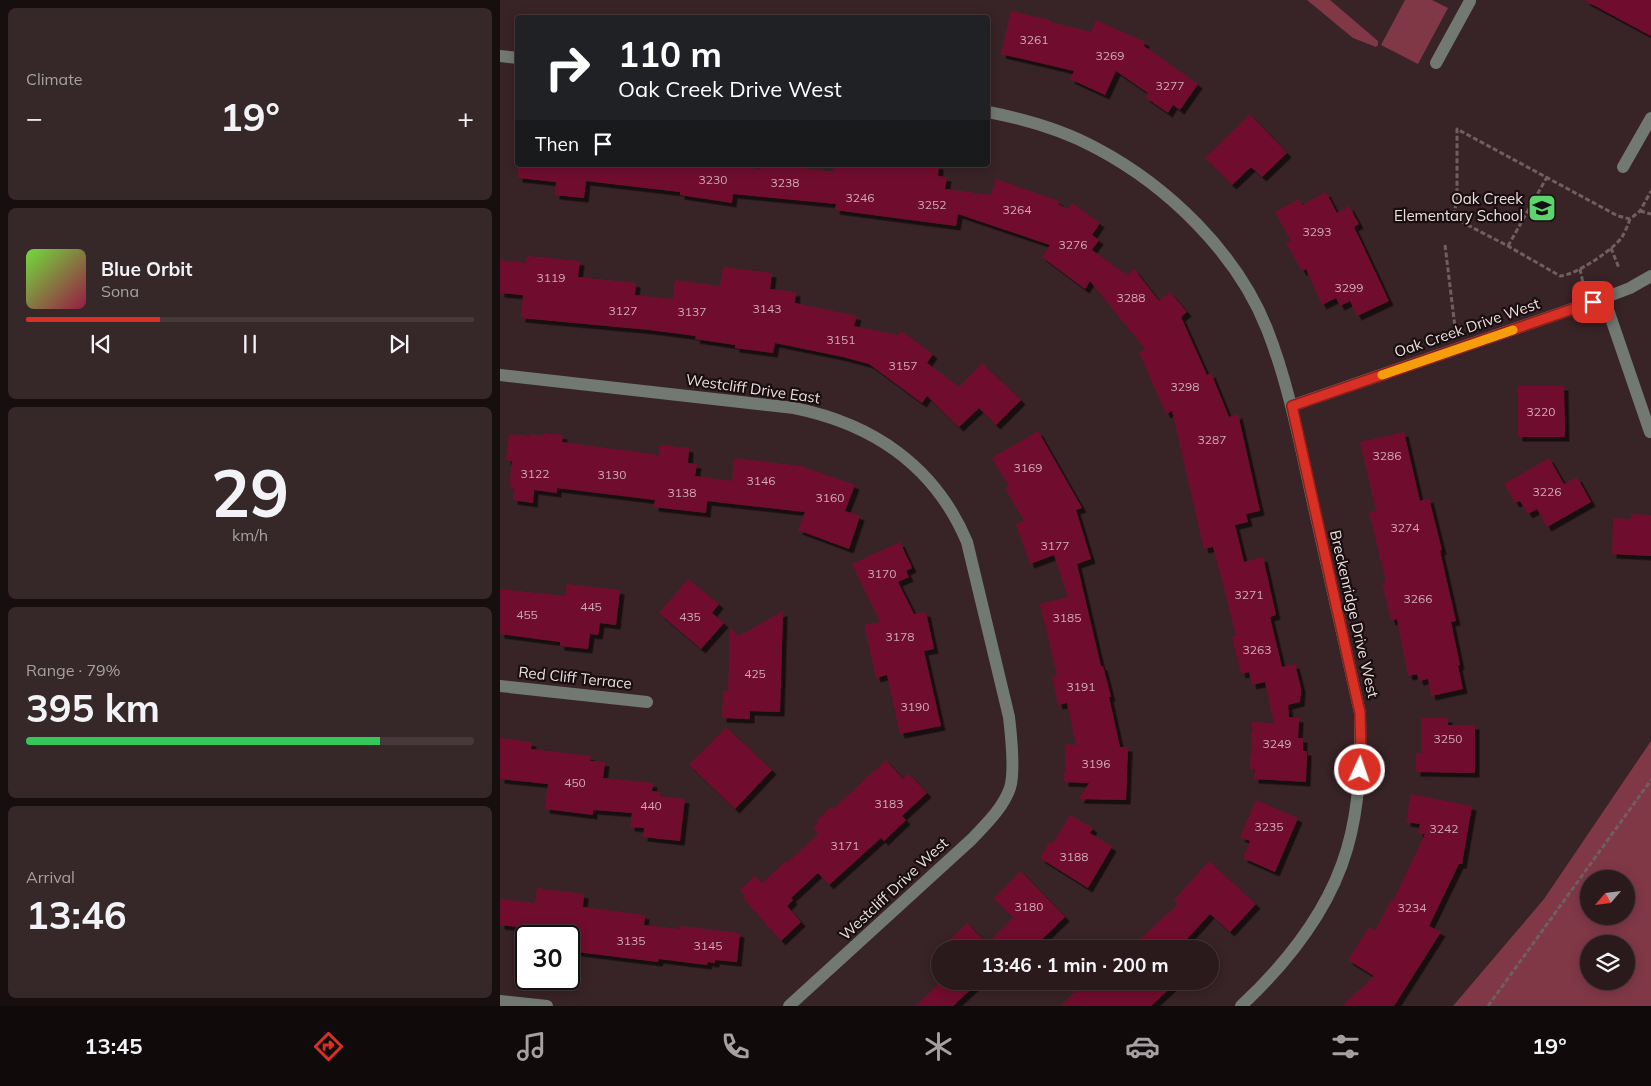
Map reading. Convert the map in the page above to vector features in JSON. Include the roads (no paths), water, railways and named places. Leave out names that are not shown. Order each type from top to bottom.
[{"type":"street","points":[[1436,63],[1470,1]]},
{"type":"street","points":[[500,56],[515,58]]},
{"type":"street","name":"Breckenridge Drive West","points":[[990,112],[1014,117],[1046,127],[1096,148],[1138,174],[1190,216],[1230,261],[1250,294],[1267,328],[1292,406],[1360,713],[1361,755],[1357,800],[1347,849],[1332,890],[1311,926],[1284,962],[1241,1006]]},
{"type":"street","points":[[1623,167],[1651,118]]},
{"type":"street","name":"Oak Creek Drive West","points":[[1292,406],[1604,298],[1630,288],[1651,276]]},
{"type":"street","points":[[1604,298],[1650,432]]},
{"type":"street","name":"Westcliff Drive East","points":[[500,375],[794,408],[821,414],[853,425],[875,437],[904,458],[924,475],[945,500],[957,519],[967,542],[1009,717],[1012,742],[1010,787]]},
{"type":"street","name":"Red Cliff Terrace","points":[[500,686],[646,702]]},
{"type":"street","name":"Westcliff Drive West","points":[[789,1006],[972,839],[990,821],[1010,787]]},
{"type":"street","points":[[500,1001],[546,1006]]},
{"type":"place","name":"Oak Creek Elementary School","points":[[1542,208]]}]
